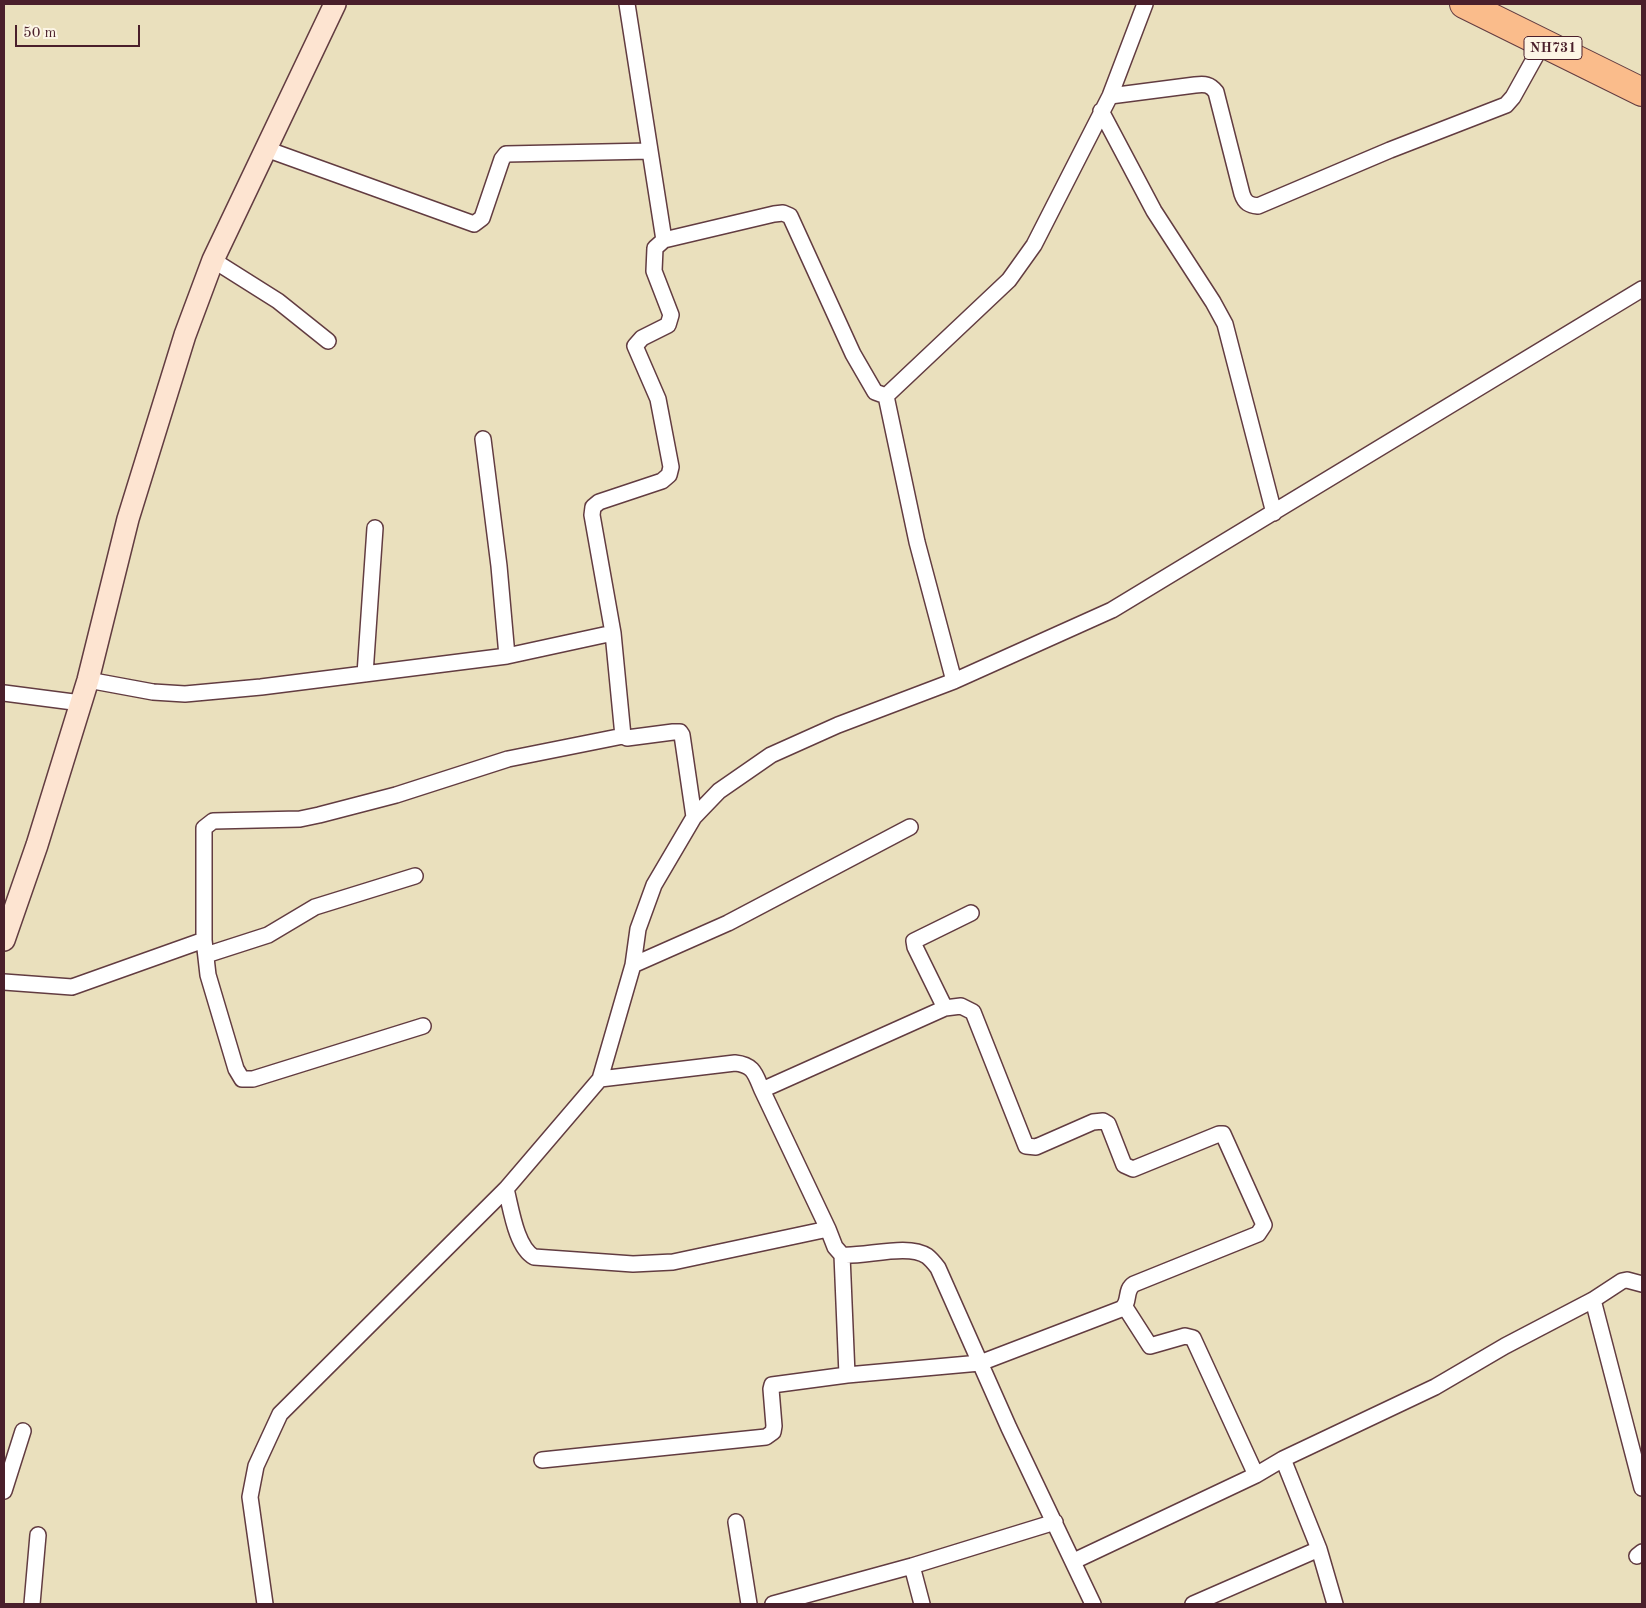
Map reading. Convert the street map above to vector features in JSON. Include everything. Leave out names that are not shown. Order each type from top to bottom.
[{"type":"highway","name":"NH731","points":[[1464,4],[1642,92]]},
{"type":"main road","points":[[4,940],[37,846],[88,680],[128,518],[185,335],[214,260],[335,4]]},
{"type":"street","points":[[627,4],[664,240]]},
{"type":"street","points":[[886,396],[1009,280],[1034,245],[1110,96],[1145,4]]},
{"type":"street","points":[[1110,96],[1206,84],[1212,87],[1216,92],[1242,194],[1245,201],[1250,205],[1258,206],[1342,172],[1390,150],[1506,105],[1513,97],[1543,43]]},
{"type":"street","points":[[1101,111],[1154,211],[1213,302],[1225,324],[1274,513]]},
{"type":"street","points":[[266,149],[474,224],[482,218],[502,159],[506,154],[650,151]]},
{"type":"street","points":[[623,736],[613,633],[592,515],[593,507],[599,502],[662,481],[669,475],[671,467],[658,399],[635,346],[642,338],[668,325],[671,315],[654,271],[655,248],[664,240],[774,214],[790,216],[853,354],[875,392],[886,396]]},
{"type":"street","points":[[214,260],[278,301],[328,341]]},
{"type":"street","points":[[265,1604],[250,1497],[256,1466],[280,1414],[506,1189],[600,1079],[633,965],[638,929],[654,884],[694,817],[719,791],[771,755],[838,725],[954,681],[1112,610],[1642,289]]},
{"type":"street","points":[[886,396],[917,542],[954,681]]},
{"type":"street","points":[[483,439],[499,566],[507,656]]},
{"type":"street","points":[[365,674],[375,528]]},
{"type":"street","points":[[88,680],[153,692],[185,694],[261,687],[507,656],[613,633]]},
{"type":"street","points":[[4,693],[81,703]]},
{"type":"street","points":[[423,1026],[246,1080],[239,1076],[211,985],[205,948],[204,828],[213,821],[300,819],[396,795],[508,758],[623,736],[627,738],[680,732],[694,817]]},
{"type":"street","points":[[633,965],[728,923],[910,827]]},
{"type":"street","points":[[4,982],[72,987],[205,948],[268,935],[315,907],[416,876]]},
{"type":"street","points":[[945,1008],[914,948],[914,941],[971,913]]},
{"type":"street","points":[[762,1090],[945,1008],[961,1006],[972,1012],[1023,1141],[1030,1148],[1093,1122],[1103,1121],[1108,1124],[1124,1165],[1133,1169],[1219,1134],[1225,1136],[1262,1220],[1262,1230],[1258,1234],[1130,1286],[1124,1306],[1150,1346],[1185,1336],[1193,1338],[1256,1476]]},
{"type":"street","points":[[600,1079],[735,1063],[746,1064],[753,1070],[828,1228],[835,1247],[842,1255],[847,1375]]},
{"type":"street","points":[[506,1189],[516,1228],[525,1249],[534,1258],[633,1264],[673,1262],[828,1228]]},
{"type":"street","points":[[842,1255],[857,1256],[910,1250],[927,1256],[938,1268],[980,1363],[1093,1604]]},
{"type":"street","points":[[1074,1561],[1256,1476],[1283,1459],[1435,1387],[1622,1282],[1628,1280],[1642,1284]]},
{"type":"street","points":[[1593,1300],[1642,1488]]},
{"type":"street","points":[[542,1460],[766,1437],[773,1432],[774,1426],[772,1385],[847,1375],[980,1363],[1124,1306]]},
{"type":"street","points":[[4,1491],[23,1431]]},
{"type":"street","points":[[1283,1459],[1319,1549],[1335,1604]]},
{"type":"street","points":[[736,1522],[749,1604]]},
{"type":"street","points":[[773,1604],[912,1566],[1055,1522]]},
{"type":"street","points":[[32,1604],[38,1535]]},
{"type":"street","points":[[1193,1604],[1319,1549]]},
{"type":"street","points":[[912,1566],[922,1604]]}]
